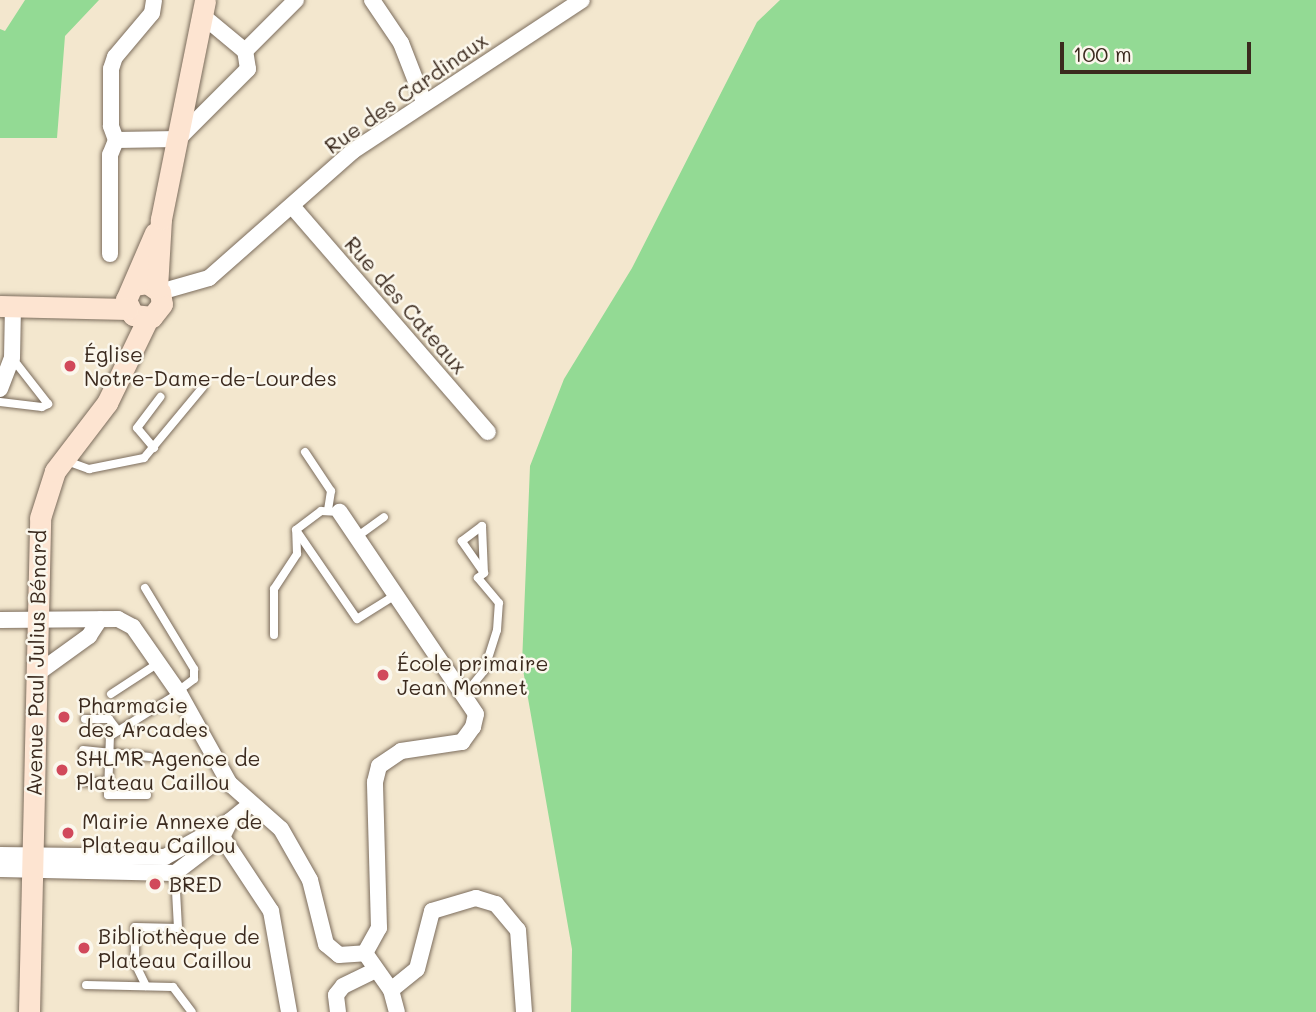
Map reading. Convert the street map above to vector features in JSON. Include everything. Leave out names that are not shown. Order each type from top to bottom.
[{"type":"main road","points":[[6,306],[144,302],[204,8]]},
{"type":"main road","name":"Avenue Paul Julius Bénard","points":[[29,1012],[40,518],[62,460],[107,403],[125,374],[144,302],[158,265],[161,219]]},
{"type":"street","points":[[110,254],[110,155],[116,141],[111,126],[111,69],[115,57],[152,13],[153,0]]},
{"type":"street","points":[[245,51],[296,0]]},
{"type":"street","points":[[372,0],[401,43],[424,102]]},
{"type":"street","name":"Rue des Cardinaux","points":[[144,302],[195,285],[353,152],[424,102],[582,0]]},
{"type":"street","points":[[116,141],[178,139],[237,84],[248,69],[245,51],[204,8]]},
{"type":"street","name":"Rue des Cateaux","points":[[292,206],[488,432]]},
{"type":"street","points":[[158,265],[171,278],[195,285]]},
{"type":"street","points":[[0,389],[12,358],[6,306]]},
{"type":"street","points":[[334,511],[358,536],[477,713],[474,727],[462,742],[401,751],[379,766],[375,782],[379,928],[365,953]]},
{"type":"street","points":[[35,675],[89,636],[100,619]]},
{"type":"street","points":[[0,620],[100,619],[126,622],[178,692],[229,783],[281,829],[310,880],[326,944],[339,955],[365,953]]},
{"type":"street","points":[[0,869],[32,863],[172,854],[209,829],[230,821],[251,804]]},
{"type":"street","points":[[0,855],[32,863],[175,873],[222,837],[230,821]]},
{"type":"street","points":[[222,837],[271,911],[289,1012]]},
{"type":"street","points":[[172,854],[175,873]]},
{"type":"street","points":[[391,990],[417,969],[432,911],[476,898],[496,904],[518,930],[524,1012]]},
{"type":"street","points":[[365,953],[374,971],[391,990],[397,1012]]},
{"type":"street","points":[[338,1012],[337,995],[343,986],[374,971]]},
{"type":"lane","points":[[0,402],[42,407],[48,404],[12,358]]},
{"type":"lane","points":[[62,460],[89,470],[134,462],[154,448],[203,387]]},
{"type":"lane","points":[[154,448],[137,428],[160,397]]},
{"type":"lane","points":[[296,530],[321,511],[334,511],[331,491],[305,452]]},
{"type":"lane","points":[[358,536],[384,517]]},
{"type":"lane","points":[[482,526],[482,538],[484,573],[462,541],[482,526]]},
{"type":"lane","points":[[296,530],[357,620],[397,594]]},
{"type":"lane","points":[[274,635],[274,589],[297,554],[296,530]]},
{"type":"lane","points":[[466,693],[484,671],[497,630],[499,603],[478,578],[484,573]]},
{"type":"lane","points":[[145,588],[194,669],[194,679],[178,692],[110,736],[108,795],[147,795]]},
{"type":"lane","points":[[111,694],[158,663]]},
{"type":"lane","points":[[85,719],[109,719],[118,731]]},
{"type":"lane","points":[[83,750],[110,750],[122,756],[150,757]]},
{"type":"lane","points":[[83,782],[109,782]]},
{"type":"lane","points":[[145,986],[135,963],[135,928],[178,928],[175,873]]},
{"type":"lane","points":[[86,985],[173,987],[192,1012]]},
{"type":"green space","points":[[25,0],[99,0],[65,36],[57,138],[0,138],[0,29],[5,31]]},
{"type":"green space","points":[[780,0],[1316,0],[1316,1012],[571,1012],[572,949],[522,664],[530,466],[564,379],[632,268],[757,22]]},
{"type":"place","name":"Église Notre-Dame-de-Lourdes","points":[[70,366]]},
{"type":"place","name":"École primaire Jean Monnet","points":[[383,675]]},
{"type":"place","name":"Pharmacie des Arcades","points":[[64,717]]},
{"type":"place","name":"SHLMR Agence de Plateau Caillou","points":[[62,770]]},
{"type":"place","name":"Mairie Annexe de Plateau Caillou","points":[[68,833]]},
{"type":"place","name":"BRED","points":[[155,884]]},
{"type":"place","name":"Bibliothèque de Plateau Caillou","points":[[84,948]]}]
